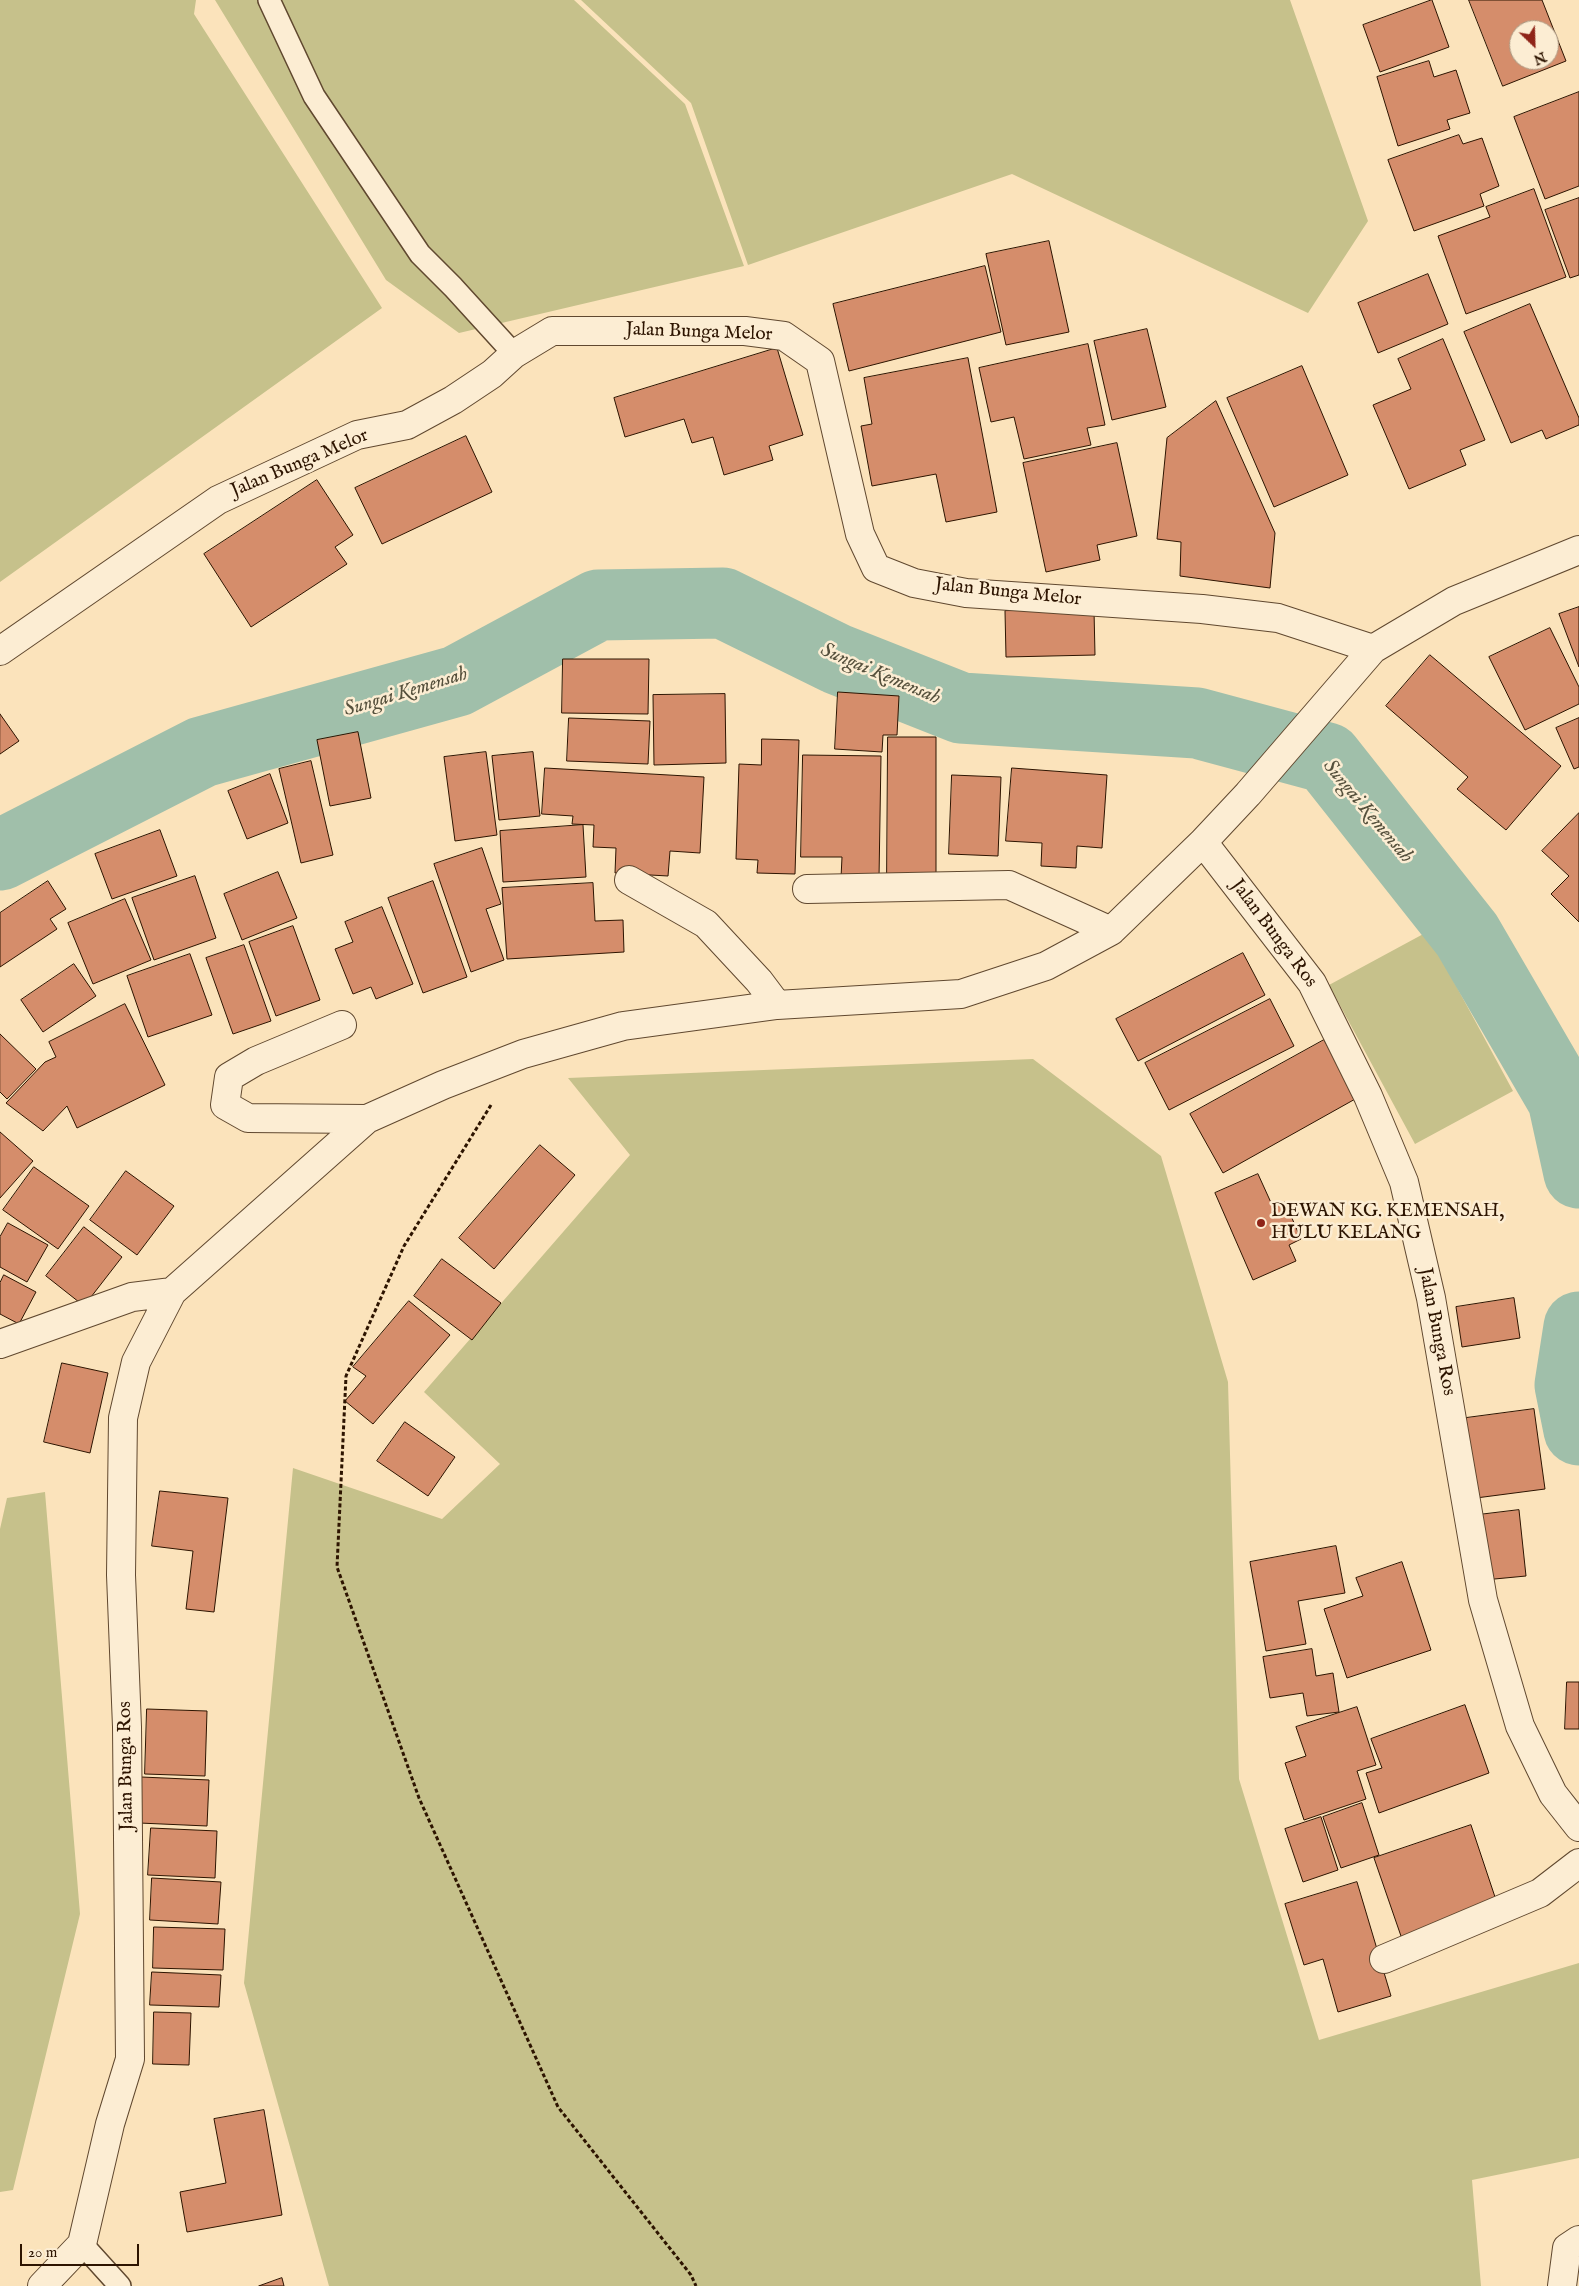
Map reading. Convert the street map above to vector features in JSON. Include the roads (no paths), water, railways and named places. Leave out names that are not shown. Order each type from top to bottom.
[{"type":"street","name":"Jalan Bunga Melor","points":[[0,651],[218,500],[357,435],[407,425],[453,400],[492,374],[514,354],[552,331],[745,331],[784,336],[820,361],[860,534],[876,568],[914,583],[966,593],[1202,609],[1278,618],[1373,649]]},
{"type":"street","points":[[0,1344],[132,1297],[172,1292],[367,1119],[443,1085],[523,1054],[623,1026],[777,1005],[961,994],[1046,966],[1110,931],[1203,842],[1248,794],[1373,649],[1454,601],[1579,550]]},
{"type":"street","name":"Jalan Bunga Ros","points":[[1203,842],[1312,983],[1368,1096],[1404,1182],[1432,1298],[1483,1600],[1520,1726],[1553,1794],[1579,1827]]},
{"type":"street","points":[[630,880],[706,924],[759,981],[777,1005]]},
{"type":"street","points":[[807,889],[1009,885],[1110,931]]},
{"type":"street","points":[[342,1025],[256,1061],[229,1077],[225,1105],[248,1118],[367,1119]]},
{"type":"street","name":"Jalan Bunga Ros","points":[[82,2244],[110,2124],[130,2059],[127,1727],[121,1575],[123,1418],[136,1362],[172,1292]]},
{"type":"street","points":[[1384,1960],[1540,1893],[1579,1863]]},
{"type":"street","points":[[1562,2286],[1567,2248],[1579,2240]]},
{"type":"street","points":[[42,2286],[82,2244]]},
{"type":"lane","points":[[269,0],[314,96],[420,254],[514,354]]},
{"type":"lane","points":[[82,2244],[120,2286]]},
{"type":"waterway","name":"Sungai Kemensah","points":[[0,855],[202,752],[457,681],[598,605],[723,603],[837,659],[961,708],[1197,723],[1327,758],[1467,935],[1563,1100],[1579,1173]]},
{"type":"waterway","name":"Sungai Kemensah","points":[[1579,1327],[1570,1385],[1579,1430]]},
{"type":"place","name":"DEWAN KG. KEMENSAH, HULU KELANG","points":[[1261,1223]]}]
